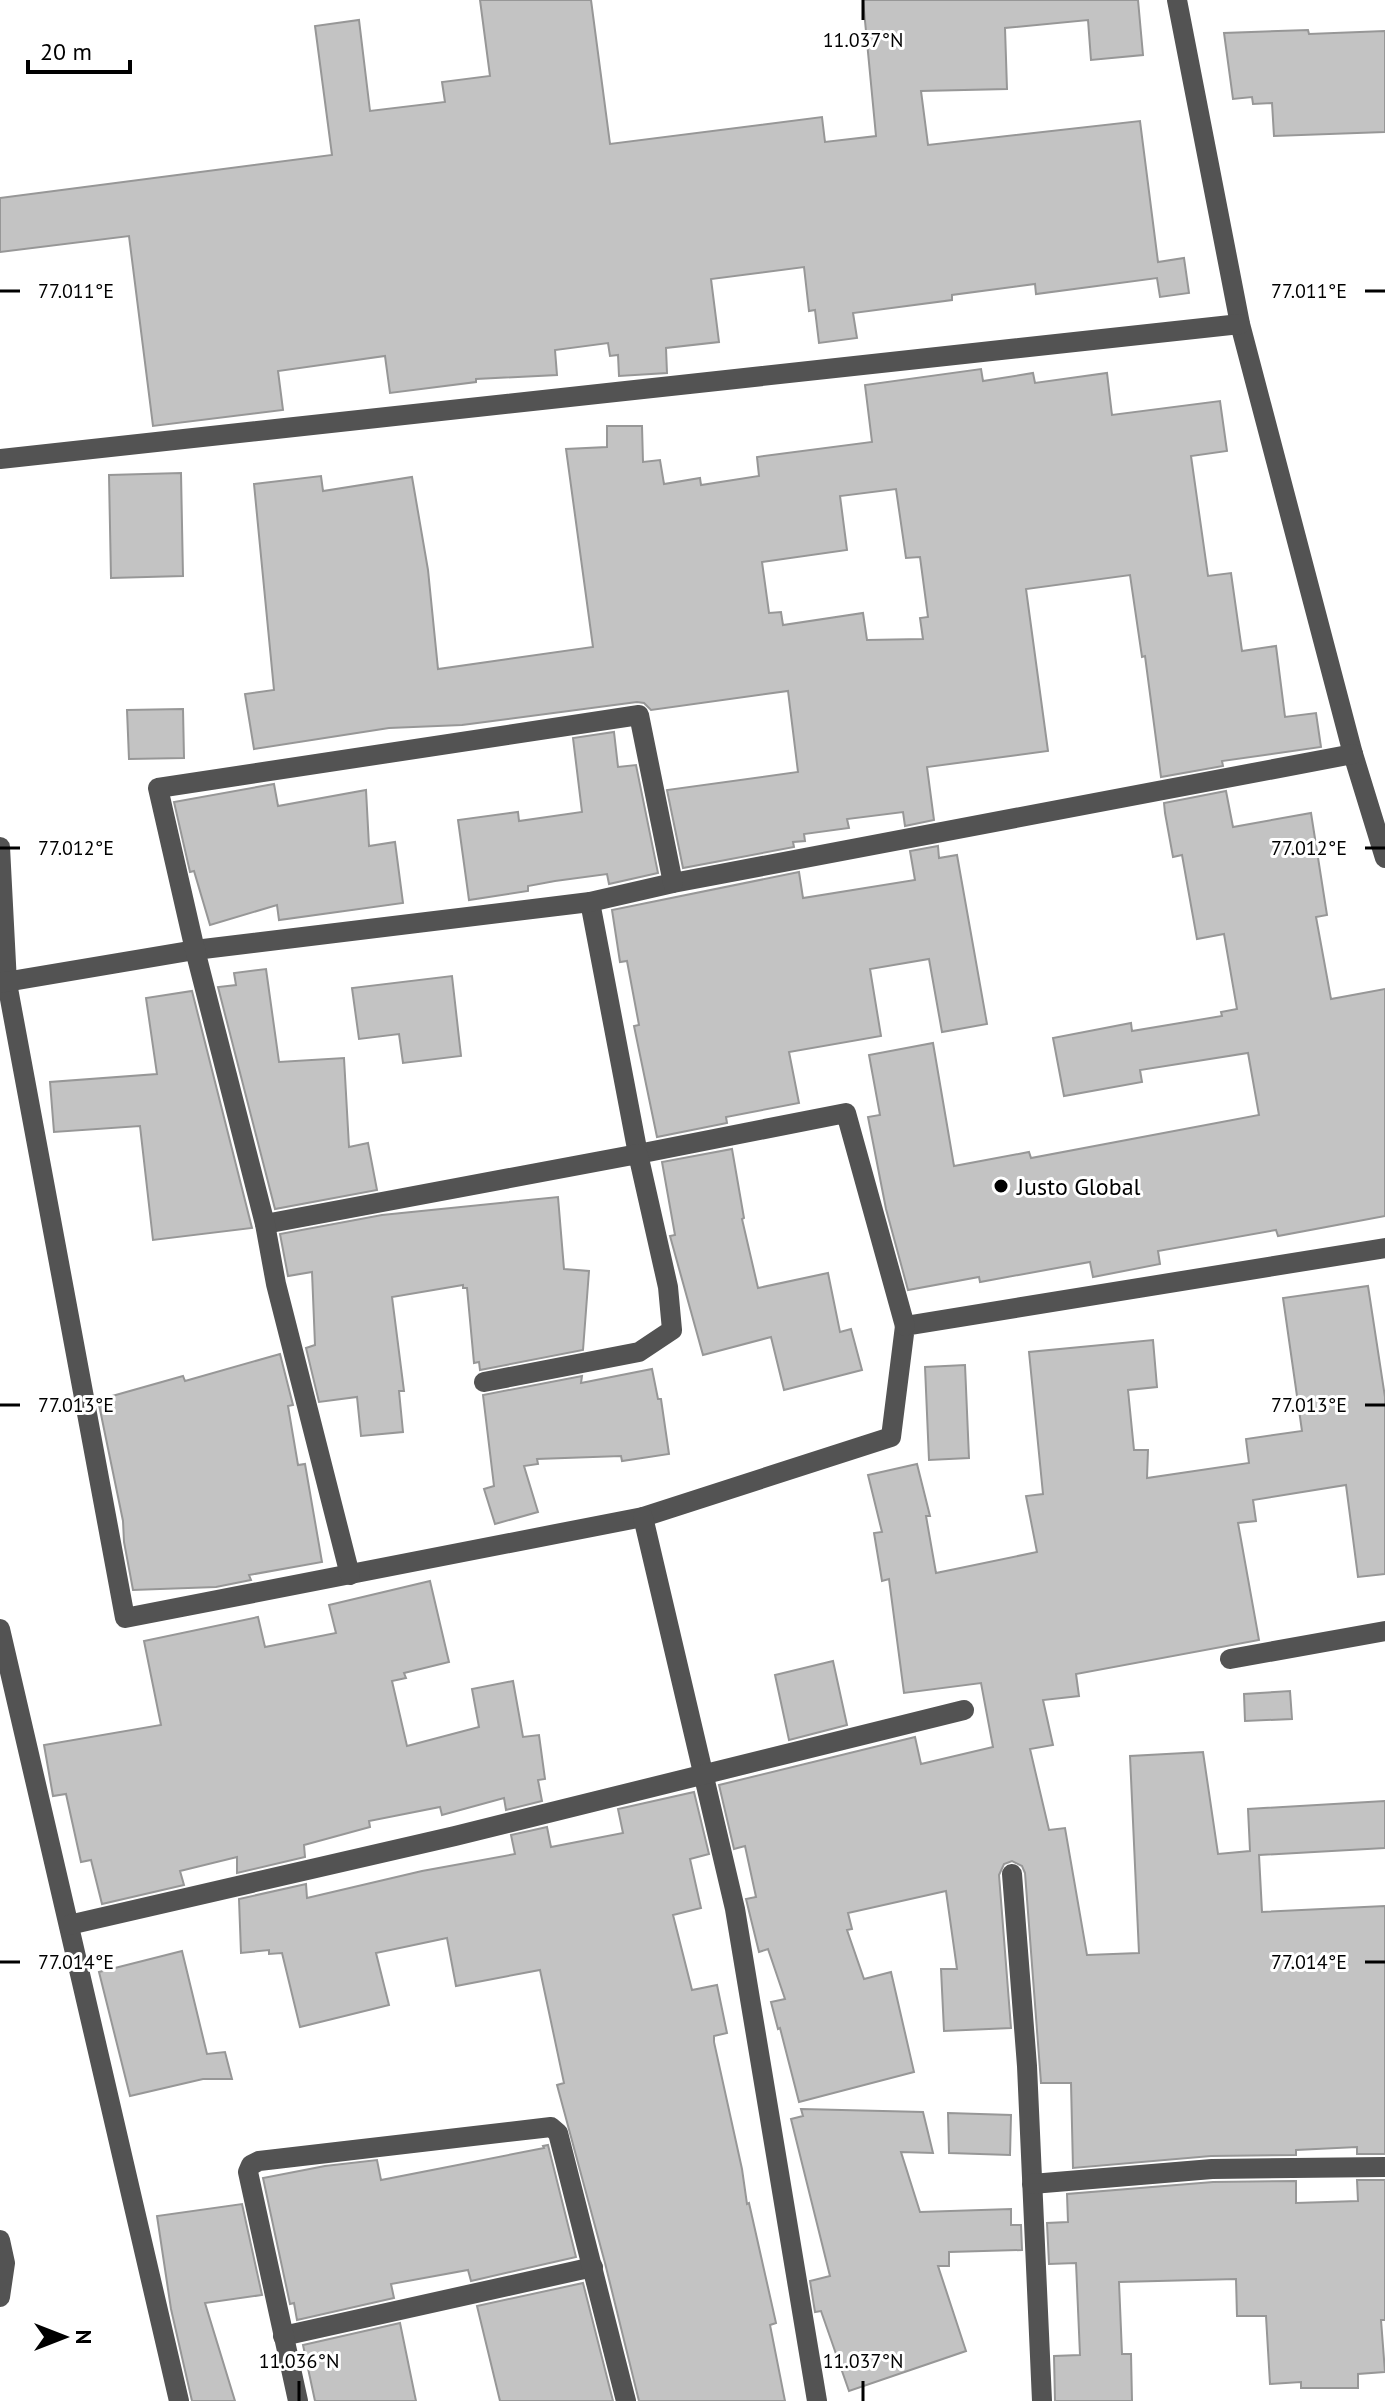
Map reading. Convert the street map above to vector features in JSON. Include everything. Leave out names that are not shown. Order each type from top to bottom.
[{"type":"street","points":[[1177,0],[1240,324],[1353,754],[1385,858]]},
{"type":"street","points":[[0,459],[1240,324]]},
{"type":"street","points":[[350,1575],[276,1284],[265,1224],[195,950],[158,788],[639,715],[673,883]]},
{"type":"street","points":[[4,983],[195,950],[590,902],[673,883],[1353,754]]},
{"type":"street","points":[[0,847],[4,983],[125,1618],[643,1517],[891,1437],[905,1326],[846,1113],[265,1224]]},
{"type":"street","points":[[484,1382],[639,1352],[672,1330],[668,1287],[638,1154],[590,902]]},
{"type":"street","points":[[905,1326],[1385,1248]]},
{"type":"street","points":[[643,1517],[735,1909],[817,2401]]},
{"type":"street","points":[[0,1629],[179,2401]]},
{"type":"street","points":[[1230,1659],[1385,1631]]},
{"type":"street","points":[[69,1925],[455,1836],[964,1710]]},
{"type":"street","points":[[1012,1874],[1027,2066],[1042,2401]]},
{"type":"street","points":[[298,2401],[248,2172],[251,2165],[259,2161],[551,2127],[558,2133],[626,2401]]},
{"type":"street","points":[[1032,2184],[1212,2169],[1385,2167]]},
{"type":"street","points":[[0,2240],[5,2263],[0,2297]]},
{"type":"street","points":[[283,2336],[593,2267]]},
{"type":"building","points":[[480,0],[591,0],[610,144],[822,117],[825,142],[876,136],[863,0],[1138,0],[1143,55],[1091,60],[1088,20],[1005,28],[1007,89],[921,91],[928,145],[1140,121],[1158,262],[1184,258],[1189,293],[1160,297],[1157,278],[1036,294],[1035,284],[952,295],[952,300],[853,313],[857,338],[819,343],[815,310],[809,311],[804,267],[711,279],[719,342],[666,348],[667,373],[619,376],[618,355],[610,356],[608,343],[555,350],[557,375],[476,379],[476,382],[390,393],[385,356],[278,371],[283,410],[153,426],[129,236],[0,252],[0,198],[332,155],[315,26],[359,20],[370,111],[445,102],[442,82],[490,76]]},
{"type":"building","points":[[1308,30],[1309,34],[1385,31],[1385,132],[1274,136],[1272,103],[1253,104],[1252,97],[1233,99],[1224,33]]},
{"type":"building","points":[[981,369],[983,381],[1033,373],[1035,383],[1107,373],[1112,415],[1220,401],[1227,451],[1191,456],[1208,576],[1231,573],[1242,651],[1276,646],[1285,717],[1316,713],[1321,747],[1222,761],[1223,766],[1161,777],[1145,656],[1142,657],[1130,575],[1026,589],[1048,751],[927,767],[934,820],[905,826],[903,812],[847,819],[849,828],[804,834],[805,841],[793,842],[794,847],[683,868],[667,790],[798,772],[788,691],[651,710],[644,703],[637,702],[462,725],[389,728],[254,749],[245,694],[274,690],[254,484],[321,476],[323,491],[412,477],[428,570],[438,669],[593,647],[566,449],[607,447],[607,426],[642,426],[643,462],[660,460],[664,484],[700,478],[701,485],[759,476],[757,457],[872,442],[865,385]],"holes":[[[896,489],[906,558],[920,557],[928,617],[920,618],[923,639],[867,640],[863,613],[783,625],[781,612],[769,613],[762,562],[847,550],[840,496]]]},
{"type":"building","points":[[181,473],[183,576],[111,578],[109,475]]},
{"type":"building","points":[[183,709],[184,758],[129,759],[127,710]]},
{"type":"building","points":[[614,732],[618,767],[636,765],[658,873],[609,884],[607,874],[555,881],[528,886],[528,891],[469,900],[458,820],[518,812],[519,821],[582,812],[573,738]]},
{"type":"building","points":[[274,784],[278,806],[366,790],[369,846],[395,842],[403,903],[279,920],[277,905],[210,925],[194,871],[190,872],[174,802]]},
{"type":"building","points":[[1226,791],[1233,827],[1311,813],[1327,915],[1316,917],[1331,999],[1385,989],[1385,1216],[1278,1236],[1276,1230],[1158,1251],[1160,1264],[1093,1277],[1090,1262],[980,1282],[979,1277],[908,1290],[886,1209],[868,1117],[880,1115],[869,1055],[933,1043],[954,1166],[1029,1152],[1031,1158],[1259,1115],[1248,1053],[1140,1070],[1142,1082],[1064,1096],[1053,1038],[1131,1023],[1132,1031],[1222,1016],[1221,1012],[1237,1009],[1224,934],[1197,939],[1182,855],[1173,857],[1164,803]]},
{"type":"building","points":[[938,846],[939,858],[957,855],[987,1024],[942,1032],[929,959],[870,969],[881,1036],[789,1052],[799,1103],[726,1117],[727,1123],[657,1137],[634,1026],[639,1025],[627,961],[620,962],[612,910],[799,872],[803,898],[915,880],[910,851]]},
{"type":"building","points":[[266,969],[279,1062],[344,1058],[349,1147],[368,1143],[377,1190],[275,1209],[218,987],[236,985],[234,973]]},
{"type":"building","points":[[452,976],[461,1056],[403,1063],[399,1034],[359,1039],[352,988]]},
{"type":"building","points":[[192,991],[252,1228],[153,1240],[140,1126],[54,1132],[50,1082],[157,1074],[146,998]]},
{"type":"building","points":[[732,1149],[742,1219],[758,1288],[828,1273],[840,1332],[851,1329],[862,1370],[784,1390],[771,1337],[703,1355],[670,1236],[675,1235],[662,1162]]},
{"type":"building","points":[[558,1197],[564,1269],[589,1271],[583,1350],[480,1370],[479,1362],[474,1363],[467,1288],[463,1285],[392,1297],[404,1391],[399,1391],[403,1432],[361,1436],[357,1397],[319,1402],[306,1348],[315,1345],[312,1272],[288,1276],[280,1234],[382,1215]]},
{"type":"building","points":[[1368,1286],[1385,1397],[1385,1574],[1358,1577],[1346,1485],[1253,1500],[1256,1521],[1238,1523],[1259,1640],[1076,1674],[1079,1696],[1043,1700],[1053,1745],[1030,1749],[1049,1830],[1065,1828],[1087,1955],[1139,1953],[1130,1756],[1203,1752],[1218,1854],[1250,1851],[1248,1809],[1385,1801],[1385,1848],[1259,1855],[1262,1912],[1385,1906],[1385,2154],[1357,2154],[1357,2147],[1296,2150],[1296,2155],[1211,2156],[1073,2168],[1071,2083],[1041,2083],[1025,1873],[1022,1866],[1012,1861],[1004,1864],[999,1875],[1011,2028],[944,2031],[941,1969],[957,1969],[946,1891],[848,1913],[852,1929],[847,1930],[864,1979],[891,1972],[914,2072],[799,2102],[771,2002],[785,1999],[768,1949],[759,1952],[746,1899],[756,1897],[745,1846],[734,1849],[719,1785],[915,1737],[921,1764],[993,1747],[981,1683],[904,1693],[889,1579],[882,1581],[874,1533],[882,1532],[868,1475],[917,1464],[930,1516],[926,1516],[936,1573],[1037,1552],[1026,1496],[1043,1494],[1029,1352],[1153,1340],[1157,1387],[1128,1390],[1134,1450],[1148,1450],[1147,1478],[1249,1463],[1246,1439],[1302,1431],[1283,1298]]},
{"type":"building","points":[[280,1354],[293,1405],[288,1406],[298,1465],[305,1464],[322,1562],[249,1575],[251,1580],[216,1587],[133,1590],[123,1521],[98,1400],[183,1376],[185,1381]]},
{"type":"building","points":[[965,1365],[969,1458],[929,1460],[925,1367]]},
{"type":"building","points":[[652,1369],[658,1399],[661,1399],[669,1454],[622,1461],[621,1456],[537,1459],[538,1464],[524,1466],[538,1512],[495,1524],[484,1489],[494,1486],[483,1395],[582,1376],[581,1383]]},
{"type":"building","points":[[430,1581],[449,1662],[404,1673],[406,1678],[392,1681],[407,1746],[479,1727],[472,1689],[513,1681],[523,1737],[539,1735],[545,1779],[538,1780],[542,1801],[506,1810],[504,1798],[442,1815],[440,1807],[369,1821],[370,1827],[304,1845],[305,1857],[237,1873],[237,1857],[180,1871],[184,1885],[102,1904],[91,1860],[81,1862],[66,1794],[53,1796],[44,1745],[161,1725],[144,1641],[258,1617],[265,1647],[336,1633],[329,1605]]},
{"type":"building","points":[[833,1661],[847,1725],[789,1740],[775,1675]]},
{"type":"building","points":[[1290,1691],[1292,1719],[1245,1721],[1244,1694]]},
{"type":"building","points":[[694,1792],[709,1854],[690,1859],[701,1908],[673,1915],[692,1990],[717,1985],[727,2033],[714,2036],[714,2042],[747,2204],[776,2323],[770,2325],[785,2401],[639,2401],[557,2085],[564,2083],[540,1970],[456,1986],[447,1938],[376,1953],[389,2005],[300,2027],[282,1953],[269,1954],[269,1950],[241,1953],[239,1899],[306,1884],[307,1898],[422,1871],[515,1854],[511,1835],[547,1827],[551,1847],[623,1833],[618,1809]]},
{"type":"building","points":[[182,1951],[207,2054],[225,2052],[232,2079],[203,2079],[130,2096],[99,1972]]},
{"type":"building","points":[[801,2109],[923,2112],[933,2153],[901,2152],[920,2212],[1011,2209],[1011,2225],[1021,2225],[1022,2250],[949,2252],[949,2266],[938,2266],[966,2351],[849,2391],[821,2311],[815,2312],[810,2281],[830,2276],[791,2119],[803,2116]]},
{"type":"building","points":[[948,2113],[1011,2115],[1010,2155],[949,2153]]},
{"type":"building","points":[[548,2145],[576,2257],[471,2281],[468,2270],[391,2284],[394,2298],[297,2320],[294,2303],[290,2304],[263,2178],[377,2160],[381,2180]]},
{"type":"building","points":[[1357,2180],[1385,2180],[1385,2320],[1381,2320],[1385,2372],[1358,2374],[1358,2388],[1301,2388],[1301,2382],[1270,2384],[1266,2316],[1237,2316],[1236,2279],[1119,2282],[1122,2354],[1131,2354],[1132,2401],[1055,2401],[1054,2356],[1080,2355],[1076,2263],[1049,2264],[1047,2223],[1068,2222],[1067,2194],[1213,2182],[1296,2181],[1296,2203],[1358,2201]]},
{"type":"building","points":[[242,2204],[262,2295],[205,2303],[235,2401],[192,2401],[171,2309],[157,2216]]},
{"type":"building","points":[[583,2283],[613,2401],[500,2401],[477,2306]]},
{"type":"building","points":[[400,2323],[416,2401],[315,2401],[303,2345]]},
{"type":"place","name":"Justo Global","points":[[1001,1186]]}]
